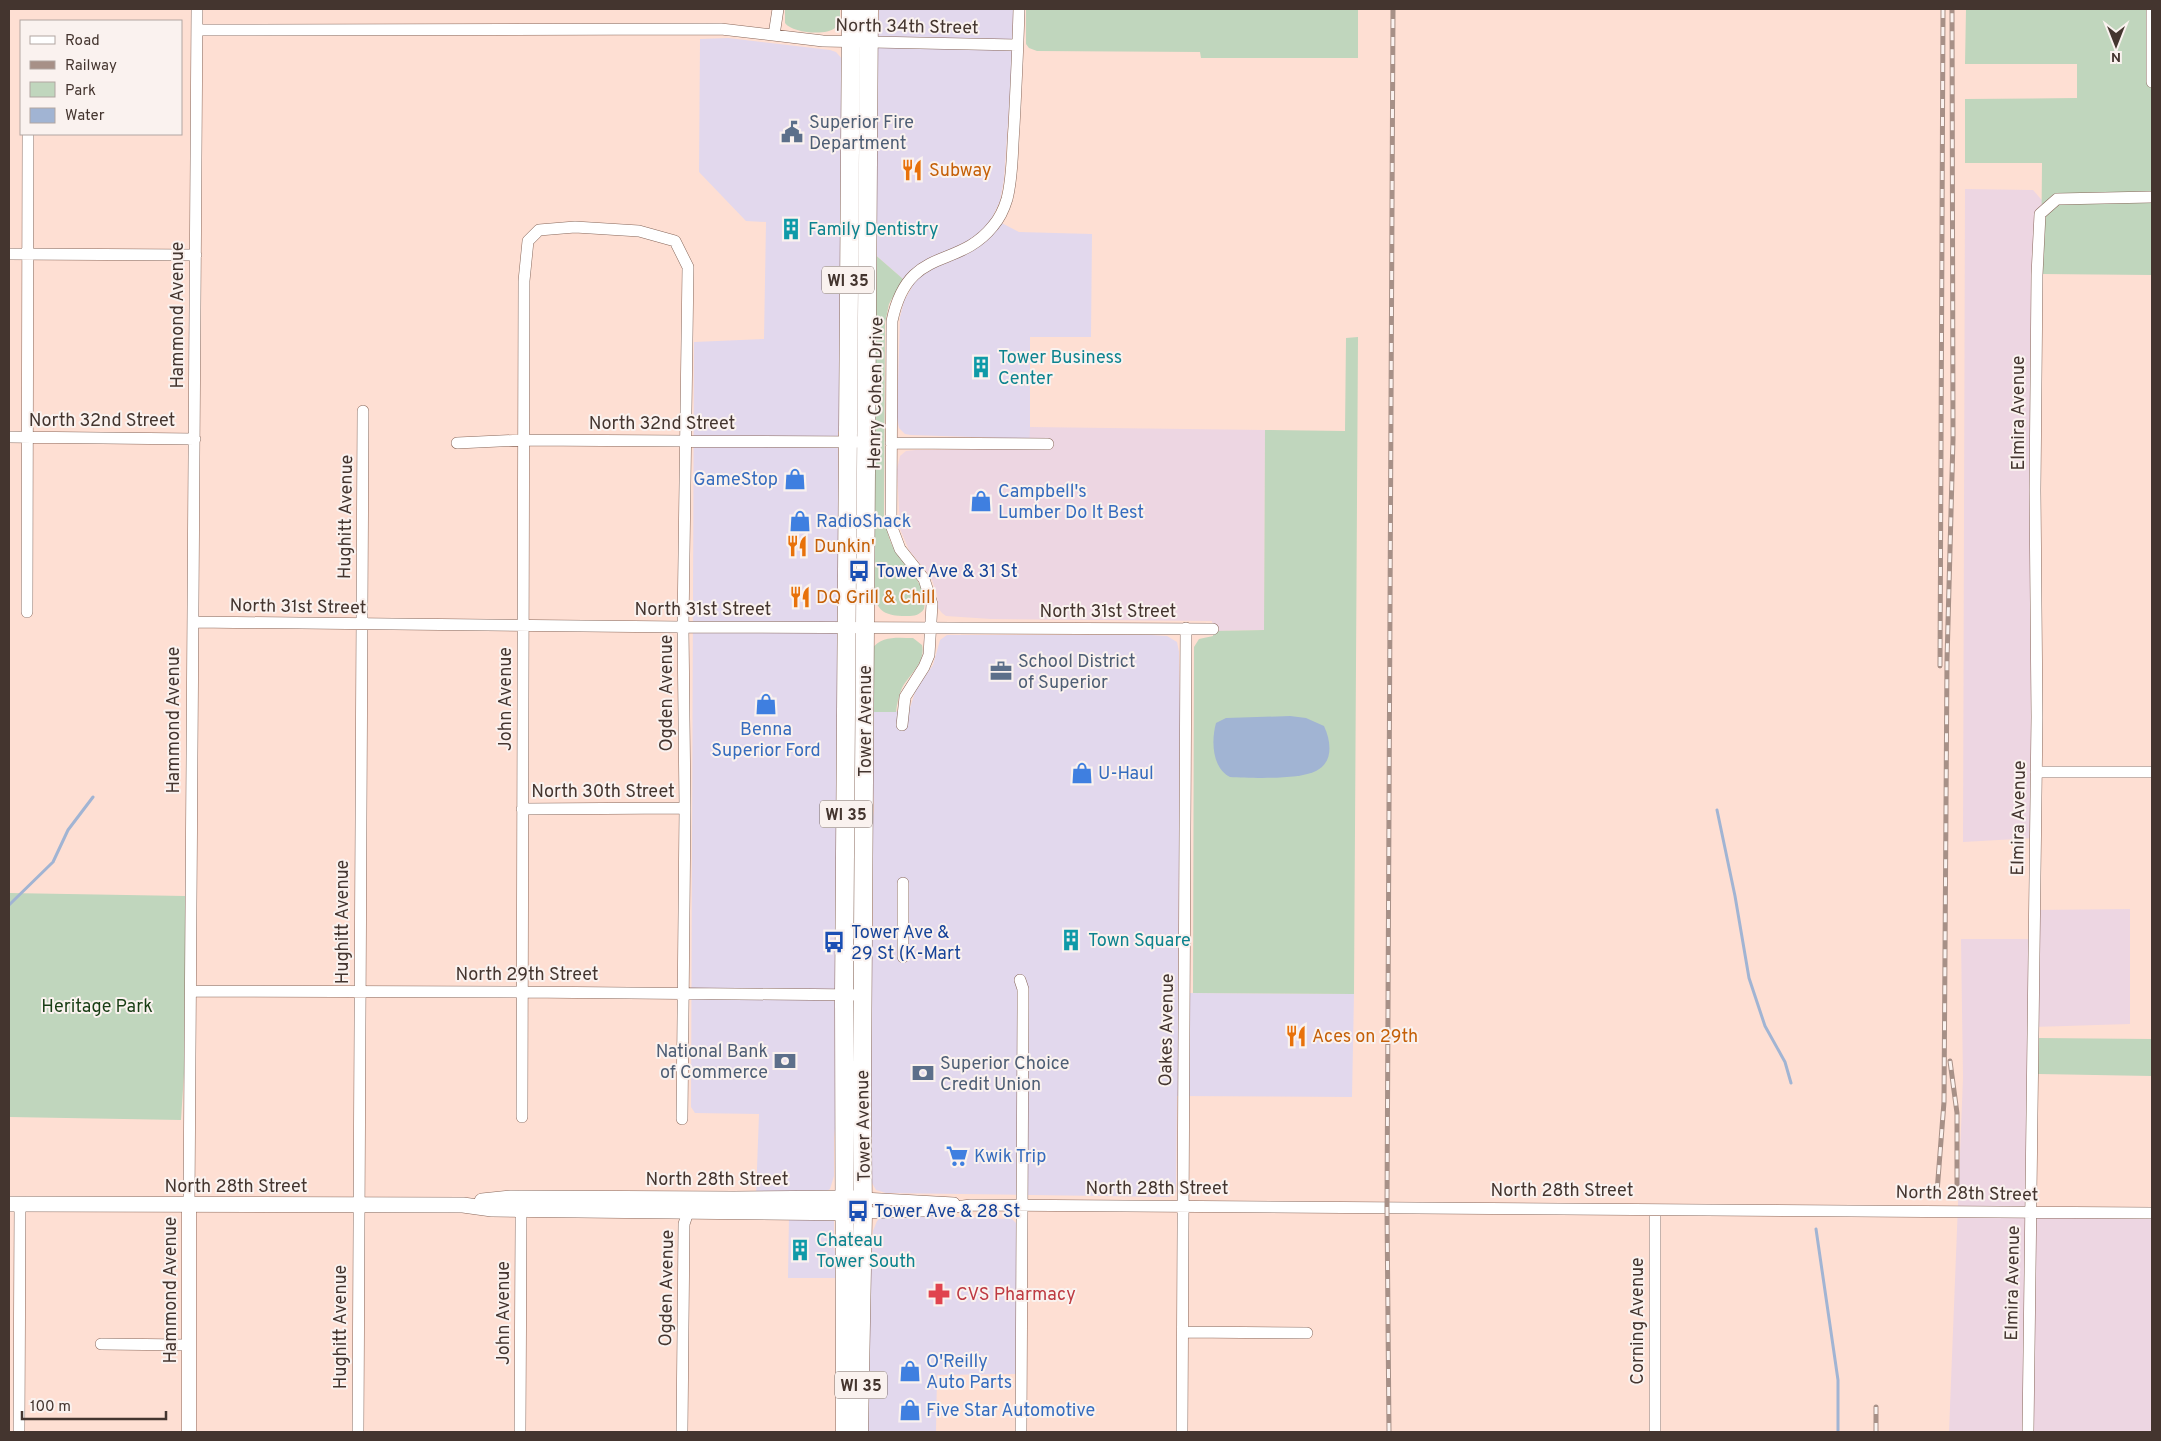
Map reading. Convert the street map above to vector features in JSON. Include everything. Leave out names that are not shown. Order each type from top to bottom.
[{"type":"main road","name":"Tower Avenue","points":[[845,1432],[844,995],[850,9]]},
{"type":"main road","name":"Tower Avenue","points":[[859,1432],[863,1205],[862,995],[869,9]]},
{"type":"main road","name":"North 28th Street","points":[[515,1204],[752,1199],[844,1205]]},
{"type":"main road","name":"North 28th Street","points":[[14,1204],[463,1205],[481,1201],[688,1212],[863,1205]]},
{"type":"street","name":"Hammond Avenue","points":[[189,1432],[197,9]]},
{"type":"street","points":[[774,35],[778,9]]},
{"type":"street","name":"Henry Cohen Drive","points":[[902,725],[905,697],[928,659],[932,604],[928,589],[919,571],[900,548],[891,525],[891,341],[895,308],[905,286],[919,270],[926,264],[968,247],[994,226],[1004,209],[1011,175],[1019,9]]},
{"type":"street","points":[[2152,9],[2152,82]]},
{"type":"street","name":"North 34th Street","points":[[197,30],[721,29],[806,40],[1017,45]]},
{"type":"street","points":[[26,612],[28,135]]},
{"type":"street","name":"Elmira Avenue","points":[[2028,1432],[2036,772],[2037,275],[2040,214],[2057,199],[2152,197]]},
{"type":"street","name":"John Avenue","points":[[522,1117],[524,281],[528,242],[540,230],[575,227],[639,231],[675,241],[688,267]]},
{"type":"street","points":[[9,254],[196,255]]},
{"type":"street","name":"Ogden Avenue","points":[[682,1119],[685,808],[683,627],[688,267]]},
{"type":"street","name":"Hughitt Avenue","points":[[358,1432],[363,411]]},
{"type":"street","name":"North 32nd Street","points":[[9,437],[195,439]]},
{"type":"street","name":"North 32nd Street","points":[[457,443],[523,440],[867,442]]},
{"type":"street","points":[[891,443],[1048,444]]},
{"type":"street","name":"North 31st Street","points":[[193,622],[523,626],[1213,629]]},
{"type":"street","name":"Oakes Avenue","points":[[1182,1432],[1186,628]]},
{"type":"street","points":[[2036,772],[2152,772]]},
{"type":"street","name":"North 30th Street","points":[[522,809],[685,808]]},
{"type":"street","points":[[903,883],[903,956]]},
{"type":"street","points":[[1020,980],[1023,989],[1021,1432]]},
{"type":"street","name":"North 29th Street","points":[[191,991],[862,995]]},
{"type":"street","name":"Ogden Avenue","points":[[682,1432],[684,1224],[688,1212],[694,1206],[732,1204],[752,1199]]},
{"type":"street","points":[[14,1204],[19,1432]]},
{"type":"street","name":"John Avenue","points":[[515,1204],[521,1224],[520,1432]]},
{"type":"street","name":"North 28th Street","points":[[863,1205],[922,1211],[971,1206],[1022,1206],[2152,1213]]},
{"type":"street","name":"Corning Avenue","points":[[1655,1210],[1655,1432]]},
{"type":"street","points":[[1183,1332],[1307,1332]]},
{"type":"street","points":[[101,1344],[188,1346]]},
{"type":"shaded area","points":[[879,9],[1013,9],[1012,65],[1004,179],[1000,201],[992,218],[1019,232],[1092,234],[1091,337],[1030,337],[1030,439],[911,435],[905,434],[899,428],[897,417],[900,317],[904,301],[912,287],[872,252]]},
{"type":"shaded area","points":[[728,38],[830,50],[836,52],[843,60],[841,428],[838,432],[839,608],[837,663],[842,690],[835,954],[838,1099],[834,1138],[834,1176],[830,1189],[825,1192],[756,1196],[759,1114],[695,1113],[691,1107],[694,342],[764,339],[766,222],[746,221],[699,172],[700,39]]},
{"type":"shaded area","points":[[1965,189],[2033,190],[2047,206],[2040,215],[2035,838],[1963,842]]},
{"type":"shaded area","points":[[1030,427],[1265,430],[1264,630],[1213,631],[1212,621],[991,619],[946,616],[942,613],[938,608],[937,595],[931,577],[909,550],[900,529],[897,469],[900,456],[906,451],[916,450],[1029,449]]},
{"type":"shaded area","points":[[947,635],[1151,635],[1167,636],[1177,642],[1179,652],[1180,712],[1178,993],[1354,994],[1352,1097],[1177,1096],[1176,1191],[1174,1195],[1168,1197],[886,1193],[876,1190],[872,1183],[872,1155],[868,1137],[870,952],[873,926],[873,869],[871,865],[870,838],[874,810],[873,789],[869,772],[871,712],[909,711],[916,689],[933,665],[940,640]]},
{"type":"shaded area","points":[[2130,909],[2130,1024],[2033,1027],[2031,1213],[2152,1213],[2152,1432],[1949,1432],[1963,1078],[1961,939],[2033,939],[2034,910]]},
{"type":"shaded area","points":[[894,1215],[1012,1219],[1018,1225],[1019,1374],[937,1375],[936,1432],[867,1432],[867,1337],[873,1231],[877,1221],[882,1217]]},
{"type":"shaded area","points":[[789,1216],[832,1218],[834,1220],[834,1248],[838,1266],[838,1278],[788,1278]]},
{"type":"green space","points":[[785,9],[840,9],[840,19],[837,26],[831,30],[817,33],[802,31],[794,29],[785,23]]},
{"type":"green space","points":[[1026,9],[1358,9],[1358,58],[1201,58],[1200,52],[1037,51],[1029,48],[1026,44]]},
{"type":"green space","points":[[1966,9],[2152,9],[2152,275],[2041,274],[2042,163],[1965,163],[1965,99],[2077,98],[2077,64],[1965,64]]},
{"type":"green space","points":[[872,252],[903,279],[889,304],[885,323],[884,516],[893,547],[923,591],[924,609],[917,615],[912,616],[890,614],[882,610],[875,597],[872,559]]},
{"type":"green space","points":[[1358,337],[1354,994],[1193,993],[1194,647],[1199,639],[1213,636],[1213,631],[1264,630],[1265,430],[1345,431],[1346,338]]},
{"type":"green space","points":[[913,638],[922,645],[922,657],[902,688],[896,712],[871,712],[872,649],[885,639]]},
{"type":"green space","name":"Heritage Park","points":[[9,893],[185,896],[185,1058],[181,1120],[9,1117]]},
{"type":"green space","points":[[2039,1038],[2152,1039],[2152,1076],[2038,1074]]},
{"type":"water","points":[[1290,716],[1306,718],[1324,726],[1328,738],[1329,751],[1326,762],[1322,767],[1308,774],[1286,777],[1230,777],[1224,773],[1216,761],[1214,753],[1214,730],[1216,723],[1226,718]]},
{"type":"waterway","points":[[9,905],[53,862],[68,830],[93,797]]},
{"type":"waterway","points":[[1717,810],[1735,896],[1749,978],[1765,1026],[1785,1062],[1791,1083]]},
{"type":"waterway","points":[[1816,1229],[1838,1380],[1838,1432]]},
{"type":"railway","points":[[1389,1432],[1387,1208],[1393,9]]},
{"type":"railway","points":[[1940,666],[1943,9]]},
{"type":"railway","points":[[1937,1192],[1944,1102],[1947,660],[1953,439],[1952,9]]},
{"type":"railway","points":[[1950,1061],[1957,1113],[1957,1191]]},
{"type":"railway","points":[[1876,1407],[1876,1432]]},
{"type":"place","name":"Superior Fire Department","points":[[792,132]]},
{"type":"place","name":"Subway","points":[[912,170]]},
{"type":"place","name":"Family Dentistry","points":[[791,229]]},
{"type":"place","name":"Tower Business Center","points":[[981,367]]},
{"type":"place","name":"GameStop","points":[[795,479]]},
{"type":"place","name":"Campbell's Lumber Do It Best","points":[[981,501]]},
{"type":"place","name":"RadioShack","points":[[800,521]]},
{"type":"place","name":"Dunkin'","points":[[797,546]]},
{"type":"place","name":"Tower Ave & 31 St","points":[[859,571]]},
{"type":"place","name":"DQ Grill & Chill","points":[[800,597]]},
{"type":"place","name":"School District of Superior","points":[[1001,671]]},
{"type":"place","name":"Benna Superior Ford","points":[[766,704]]},
{"type":"place","name":"U-Haul","points":[[1082,773]]},
{"type":"place","name":"Town Square","points":[[1071,940]]},
{"type":"place","name":"Tower Ave & 29 St (K-Mart","points":[[834,942]]},
{"type":"place","name":"Aces on 29th","points":[[1296,1036]]},
{"type":"place","name":"National Bank of Commerce","points":[[785,1061]]},
{"type":"place","name":"Superior Choice Credit Union","points":[[923,1073]]},
{"type":"place","name":"Kwik Trip","points":[[957,1156]]},
{"type":"place","name":"Tower Ave & 28 St","points":[[858,1211]]},
{"type":"place","name":"Chateau Tower South","points":[[800,1250]]},
{"type":"place","name":"CVS Pharmacy","points":[[939,1294]]},
{"type":"place","name":"O'Reilly Auto Parts","points":[[910,1371]]},
{"type":"place","name":"Five Star Automotive","points":[[910,1410]]}]
